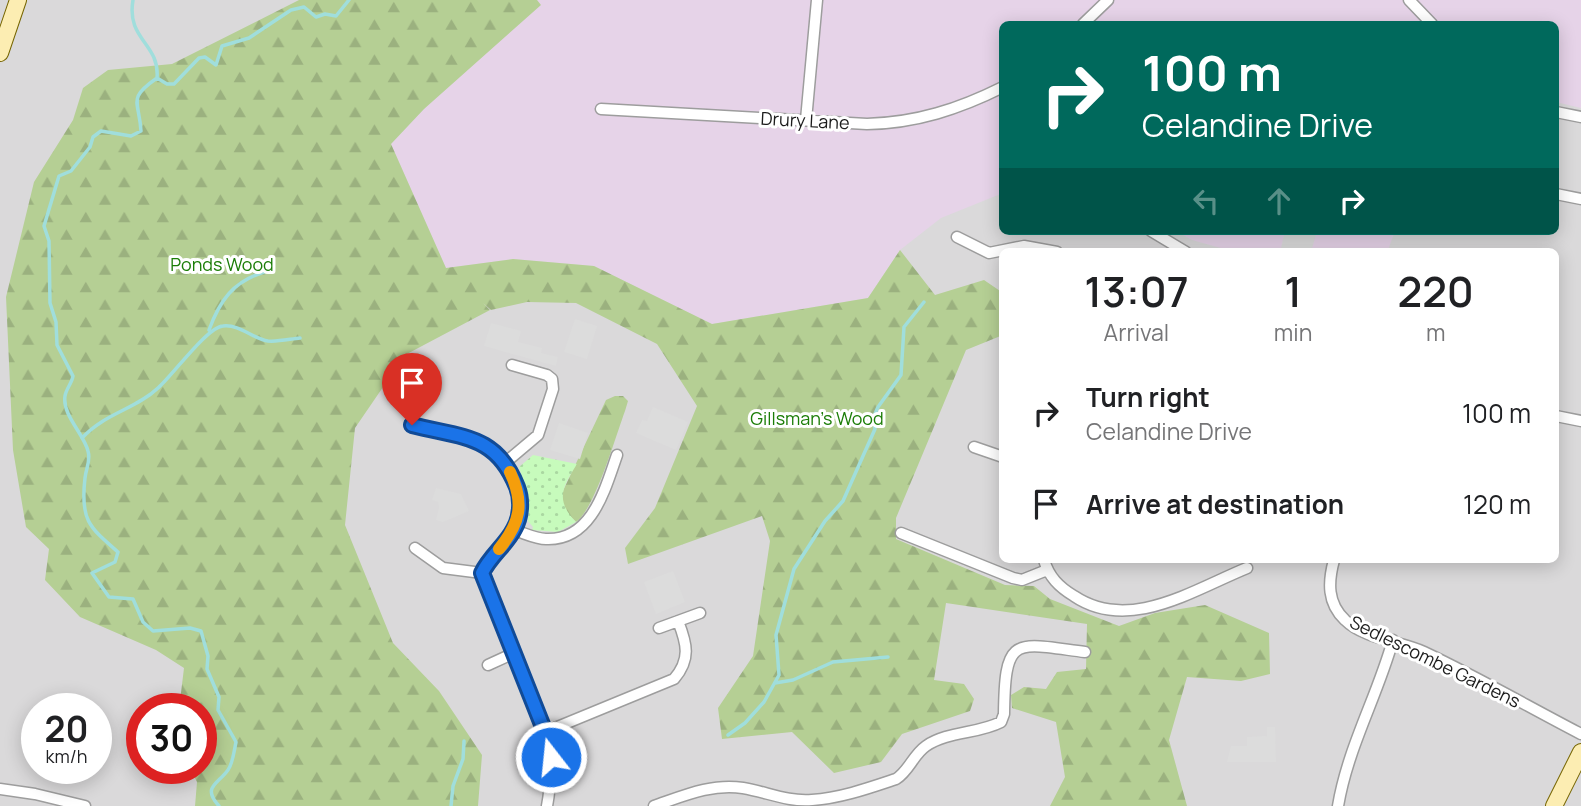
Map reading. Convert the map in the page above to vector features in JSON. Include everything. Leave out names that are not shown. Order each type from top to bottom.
[{"type":"street","points":[[0,53],[18,0]]},
{"type":"street","points":[[806,120],[817,0]]},
{"type":"street","points":[[1086,21],[1108,0]]},
{"type":"street","points":[[1409,0],[1429,21]]},
{"type":"street","name":"Drury Lane","points":[[601,109],[900,123],[946,112],[999,89]]},
{"type":"street","points":[[1559,113],[1581,117]]},
{"type":"street","points":[[1559,195],[1581,199]]},
{"type":"street","points":[[1158,235],[1179,248]]},
{"type":"street","points":[[957,237],[989,253],[999,251]]},
{"type":"street","points":[[1014,248],[1035,248]]},
{"type":"street","points":[[506,462],[538,435],[553,389],[552,381],[547,375],[512,365]]},
{"type":"street","points":[[1559,417],[1581,421]]},
{"type":"street","points":[[412,425],[488,446],[506,462],[519,493],[520,512],[514,530],[482,573]]},
{"type":"street","points":[[974,447],[999,456]]},
{"type":"street","points":[[514,530],[545,539],[563,537],[582,527],[593,514],[617,455]]},
{"type":"street","points":[[901,533],[1013,578],[1022,580],[1045,565],[1059,587],[1081,601],[1113,612],[1146,609],[1247,568]]},
{"type":"street","points":[[415,548],[443,568],[482,573]]},
{"type":"street","name":"Sedlescombe Gardens","points":[[1333,563],[1329,587],[1334,605],[1345,621],[1363,631],[1394,640],[1433,657],[1581,734]]},
{"type":"street","points":[[482,573],[545,732],[551,757],[552,782],[547,806]]},
{"type":"street","points":[[659,628],[700,613]]},
{"type":"street","points":[[545,732],[674,679],[684,667],[687,653],[678,621]]},
{"type":"street","points":[[1338,806],[1355,738],[1381,684],[1394,640]]},
{"type":"street","points":[[654,806],[691,793],[727,786],[788,800],[833,798],[896,779],[905,774],[925,747],[939,739],[1001,722],[1008,659],[1015,649],[1026,644],[1085,652]]},
{"type":"street","points":[[488,665],[512,654]]},
{"type":"street","points":[[1554,806],[1581,752]]},
{"type":"street","points":[[0,789],[35,793],[85,806]]},
{"type":"shaded area","points":[[0,0],[1581,0],[1581,806],[0,806]]},
{"type":"shaded area","points":[[537,0],[1581,0],[1581,108],[1559,103],[1559,21],[999,21],[999,195],[941,218],[900,250],[868,298],[712,324],[594,266],[513,259],[446,268],[391,144],[424,109],[540,5]]},
{"type":"shaded area","points":[[1183,235],[1394,235],[1389,248],[1221,248]]},
{"type":"shaded area","points":[[1284,235],[1316,235],[1312,248],[1281,248]]},
{"type":"shaded area","points":[[575,319],[597,326],[587,359],[564,352]]},
{"type":"shaded area","points":[[491,323],[521,331],[518,342],[542,348],[541,353],[558,357],[556,366],[484,346]]},
{"type":"shaded area","points":[[653,407],[688,422],[676,450],[636,433],[642,420],[647,421]]},
{"type":"shaded area","points":[[559,423],[588,433],[580,459],[550,450]]},
{"type":"shaded area","points":[[436,488],[461,494],[469,511],[443,522],[436,520],[438,502],[432,500]]},
{"type":"shaded area","points":[[673,571],[685,602],[656,614],[644,582]]},
{"type":"shaded area","points":[[1267,727],[1275,727],[1276,762],[1227,762],[1231,746],[1247,746],[1247,737],[1267,736]]},
{"type":"green space","name":"Ponds Wood","points":[[299,0],[537,0],[541,5],[424,109],[391,144],[446,268],[513,259],[594,266],[712,324],[868,298],[900,250],[935,295],[984,280],[999,290],[999,337],[966,350],[896,518],[896,539],[1005,585],[1034,586],[1050,599],[1119,626],[1155,613],[1205,605],[1269,633],[1270,674],[1241,681],[1187,677],[1169,740],[1187,806],[1050,806],[1065,777],[1056,722],[1012,708],[1011,695],[1024,687],[1046,689],[1057,672],[1086,669],[1087,624],[946,603],[934,680],[964,684],[974,699],[970,711],[902,734],[881,762],[834,773],[792,732],[722,739],[718,708],[753,656],[770,541],[762,516],[628,564],[625,548],[655,508],[697,406],[657,344],[576,303],[527,302],[491,310],[483,303],[490,310],[405,355],[355,428],[345,525],[393,643],[439,691],[482,755],[478,806],[195,806],[197,784],[217,784],[217,693],[181,693],[184,668],[156,650],[80,617],[45,580],[49,549],[26,527],[13,450],[6,297],[34,182],[73,120],[83,88],[108,70],[172,64]]},
{"type":"green space","points":[[623,396],[628,401],[625,411],[590,503],[576,522],[564,510],[561,495],[606,400]]},
{"type":"green space","points":[[533,455],[577,464],[563,494],[565,507],[576,522],[558,532],[532,530],[533,527],[528,521],[529,500],[519,467]]},
{"type":"waterway","points":[[133,0],[134,24],[154,57],[157,78]]},
{"type":"waterway","points":[[219,806],[211,790],[230,767],[236,742],[218,710],[219,697],[207,669],[208,656],[201,631],[190,628],[153,631],[143,622],[133,599],[109,597],[92,573],[115,562],[118,552],[93,529],[86,513],[84,492],[89,455],[65,403],[73,376],[57,345],[56,322],[50,303],[49,241],[44,226],[59,176],[71,171],[90,147],[93,137],[101,131],[131,136],[141,131],[138,96],[157,78],[167,84],[174,84],[199,58],[205,57],[216,65],[222,46],[249,38],[291,10],[304,7],[316,17],[325,14],[336,16],[349,0]]},
{"type":"waterway","points":[[209,330],[229,293],[244,281],[264,272]]},
{"type":"waterway","points":[[728,735],[745,723],[764,702],[779,675],[776,635],[794,569],[825,521],[843,501],[875,429],[874,416],[878,407],[901,375],[904,327],[924,302]]},
{"type":"waterway","points":[[82,438],[100,423],[149,395],[216,328],[235,327],[268,341],[300,338]]},
{"type":"waterway","points":[[775,683],[793,680],[833,662],[888,657]]},
{"type":"waterway","points":[[451,806],[453,786],[463,759],[464,741]]},
{"type":"slow traffic","points":[[499,549],[514,530],[520,512],[519,493],[510,472]]},
{"type":"route","points":[[412,425],[474,441],[495,450],[506,462],[519,493],[520,512],[514,530],[482,573],[506,640],[545,732],[551,757]]},
{"type":"park label","name":"Gillsman's Wood","points":[[817,419]]}]
